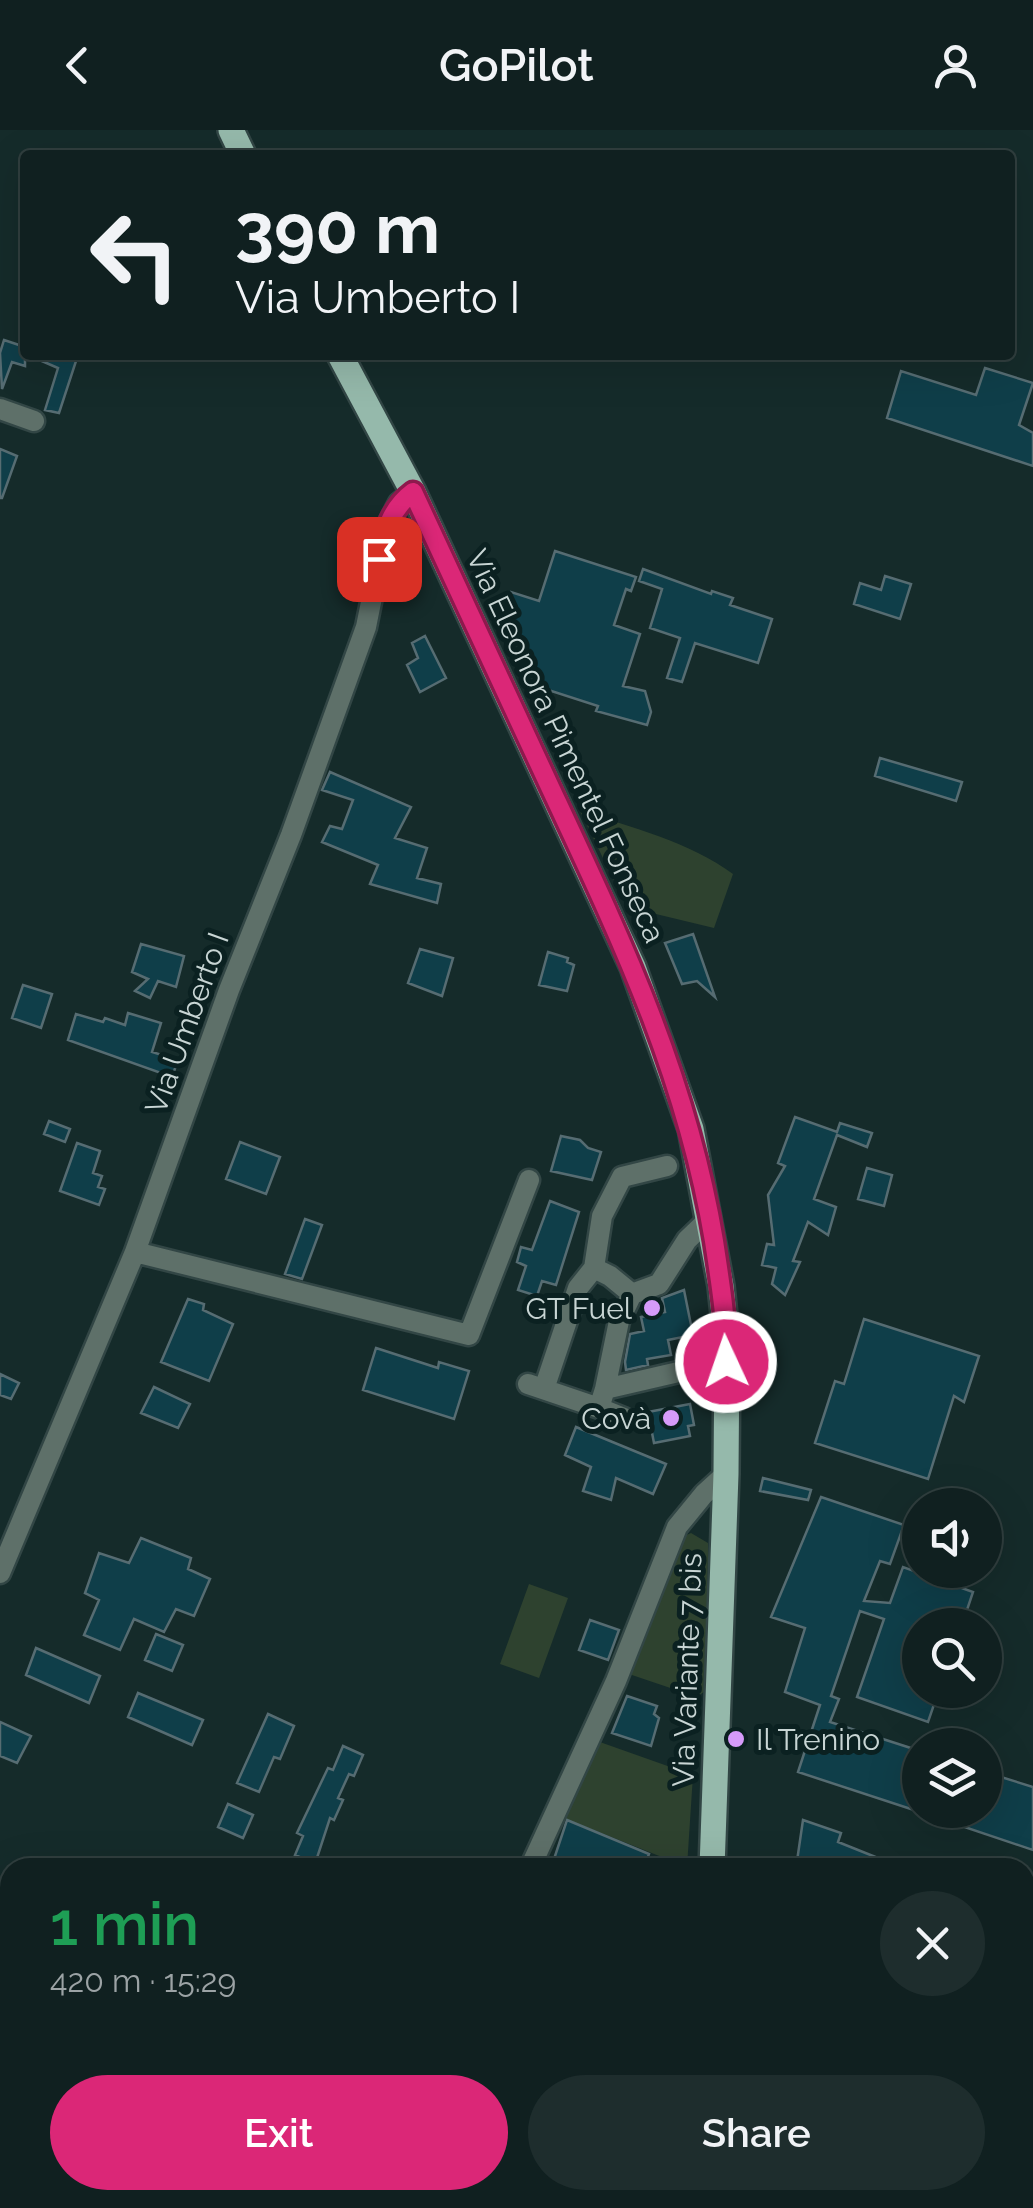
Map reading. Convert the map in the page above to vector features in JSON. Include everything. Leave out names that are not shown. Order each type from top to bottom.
[{"type":"main road","name":"Via Eleonora Pimentel Fonseca","points":[[343,360],[413,492],[634,967],[691,1129],[721,1286],[726,1474]]},
{"type":"main road","name":"Via Variante 7 bis","points":[[712,1858],[726,1474]]},
{"type":"street","points":[[0,409],[34,421]]},
{"type":"street","name":"Via Umberto I","points":[[0,1573],[135,1252],[229,990],[292,836],[366,627],[386,528],[399,503],[413,492]]},
{"type":"street","points":[[667,1166],[622,1176],[602,1216],[594,1268],[578,1288],[536,1386],[602,1398],[697,1366],[726,1362]]},
{"type":"street","points":[[135,1252],[470,1336],[529,1180]]},
{"type":"street","points":[[602,1398],[616,1332],[632,1294],[659,1284],[687,1240],[710,1218]]},
{"type":"street","points":[[594,1268],[632,1294]]},
{"type":"street","points":[[602,1398],[624,1418]]},
{"type":"street","points":[[535,1858],[616,1681],[677,1527],[726,1474]]},
{"type":"green space","points":[[580,811],[679,844],[733,874],[714,928],[631,908]]},
{"type":"green space","points":[[691,1533],[708,1543],[705,1691],[697,1697],[629,1674],[680,1538]]},
{"type":"green space","points":[[529,1584],[568,1598],[539,1678],[500,1664]]},
{"type":"green space","points":[[597,1741],[693,1775],[688,1858],[664,1858],[561,1817]]},
{"type":"building","points":[[4,340],[20,345],[20,360],[25,360],[25,366],[12,362],[2,389],[0,353]]},
{"type":"building","points":[[40,360],[76,360],[59,413],[45,410],[58,368]]},
{"type":"building","points":[[985,368],[1033,383],[1019,425],[1033,433],[1033,466],[887,418],[901,371],[976,395]]},
{"type":"building","points":[[0,449],[17,456],[2,498],[0,498]]},
{"type":"building","points":[[555,551],[636,577],[631,591],[626,589],[614,625],[640,634],[623,686],[645,691],[651,712],[647,725],[596,711],[598,706],[542,688],[505,612],[511,592],[539,601]]},
{"type":"building","points":[[643,569],[733,598],[730,605],[772,619],[758,663],[695,643],[682,682],[667,678],[680,638],[650,628],[662,589],[639,581]]},
{"type":"building","points":[[885,576],[911,584],[900,619],[854,604],[860,583],[881,590]]},
{"type":"building","points":[[425,636],[446,678],[420,692],[407,665],[418,658],[412,643]]},
{"type":"building","points":[[880,758],[962,782],[956,801],[875,776]]},
{"type":"building","points":[[330,772],[411,807],[395,838],[427,848],[417,878],[441,884],[437,903],[370,884],[378,865],[322,842],[330,826],[342,829],[353,800],[322,790]]},
{"type":"building","points":[[693,934],[715,997],[697,981],[682,984],[665,943]]},
{"type":"building","points":[[141,944],[184,956],[176,987],[158,981],[150,998],[135,991],[148,979],[132,972]]},
{"type":"building","points":[[420,949],[453,958],[442,996],[408,983]]},
{"type":"building","points":[[548,952],[568,958],[567,962],[574,965],[567,991],[539,985]]},
{"type":"building","points":[[23,985],[52,994],[41,1028],[12,1018]]},
{"type":"building","points":[[128,1013],[161,1023],[152,1052],[178,1060],[172,1077],[68,1040],[76,1014],[125,1025]]},
{"type":"building","points":[[795,1117],[837,1132],[840,1123],[872,1133],[867,1147],[837,1135],[814,1199],[836,1207],[828,1235],[808,1222],[793,1261],[800,1262],[785,1295],[772,1284],[776,1268],[762,1265],[767,1244],[774,1245],[768,1195],[785,1166],[778,1163]]},
{"type":"building","points":[[49,1121],[70,1129],[65,1142],[44,1134]]},
{"type":"building","points":[[561,1136],[580,1140],[601,1152],[592,1180],[551,1171]]},
{"type":"building","points":[[240,1142],[280,1157],[266,1194],[226,1179]]},
{"type":"building","points":[[77,1143],[100,1151],[93,1173],[102,1176],[98,1187],[105,1189],[99,1205],[60,1191]]},
{"type":"building","points":[[867,1168],[892,1175],[884,1206],[858,1199]]},
{"type":"building","points":[[550,1201],[579,1212],[556,1285],[542,1281],[537,1296],[518,1290],[526,1266],[517,1262],[521,1247],[532,1250]]},
{"type":"building","points":[[305,1219],[322,1225],[302,1279],[285,1274]]},
{"type":"building","points":[[684,1290],[693,1335],[668,1340],[671,1355],[647,1359],[648,1365],[626,1370],[630,1334],[644,1331],[641,1317],[665,1312],[662,1298]]},
{"type":"building","points":[[188,1299],[204,1304],[203,1310],[233,1324],[209,1381],[161,1362]]},
{"type":"building","points":[[864,1319],[979,1356],[964,1402],[954,1396],[928,1479],[815,1443],[835,1381],[844,1384]]},
{"type":"building","points":[[376,1348],[438,1368],[439,1362],[469,1371],[454,1419],[363,1390]]},
{"type":"building","points":[[0,1374],[19,1383],[11,1399],[0,1395]]},
{"type":"building","points":[[154,1387],[190,1404],[178,1428],[141,1413]]},
{"type":"building","name":"Covà","points":[[690,1404],[694,1425],[688,1426],[690,1436],[654,1443],[648,1412]]},
{"type":"building","points":[[576,1427],[666,1464],[653,1494],[616,1478],[611,1500],[583,1491],[591,1467],[565,1455]]},
{"type":"building","points":[[763,1478],[811,1490],[808,1500],[760,1491]]},
{"type":"building","points":[[821,1497],[902,1524],[890,1564],[880,1561],[864,1601],[890,1603],[902,1570],[902,1588],[962,1588],[973,1592],[968,1608],[902,1608],[902,1708],[933,1708],[928,1722],[857,1697],[884,1619],[860,1611],[831,1696],[839,1699],[830,1722],[902,1745],[902,1806],[798,1772],[820,1705],[785,1692],[805,1628],[771,1617]]},
{"type":"building","points":[[141,1538],[191,1558],[188,1569],[210,1579],[194,1616],[176,1609],[164,1632],[134,1619],[120,1650],[84,1635],[99,1600],[85,1593],[99,1553],[129,1563]]},
{"type":"building","points":[[590,1620],[619,1630],[608,1660],[579,1650]]},
{"type":"building","points":[[156,1634],[183,1645],[172,1671],[145,1660]]},
{"type":"building","points":[[36,1648],[100,1676],[89,1703],[26,1675]]},
{"type":"building","points":[[138,1693],[203,1720],[192,1745],[128,1717]]},
{"type":"building","points":[[627,1696],[657,1706],[654,1714],[659,1718],[651,1746],[612,1733]]},
{"type":"building","points":[[268,1714],[294,1726],[280,1759],[274,1757],[259,1792],[237,1783]]},
{"type":"building","points":[[0,1722],[31,1736],[17,1763],[0,1756]]},
{"type":"building","points":[[343,1746],[363,1755],[338,1798],[343,1800],[334,1820],[330,1818],[317,1858],[302,1858],[295,1855],[303,1836],[297,1833],[328,1768],[333,1770]]},
{"type":"building","points":[[1002,1777],[1033,1787],[1033,1850],[968,1828],[1002,1828]]},
{"type":"building","points":[[228,1804],[253,1815],[243,1838],[218,1827]]},
{"type":"building","points":[[567,1820],[649,1854],[648,1858],[554,1858]]},
{"type":"building","points":[[803,1820],[841,1833],[838,1842],[878,1858],[797,1858]]},
{"type":"place","name":"GT Fuel","points":[[652,1308]]},
{"type":"place","name":"Covà","points":[[671,1418]]},
{"type":"place","name":"Il Trenino","points":[[736,1739]]},
{"type":"route","points":[[379,559],[386,528],[399,503],[413,492],[634,967],[666,1050],[691,1129],[710,1218],[721,1286],[726,1362]]}]
